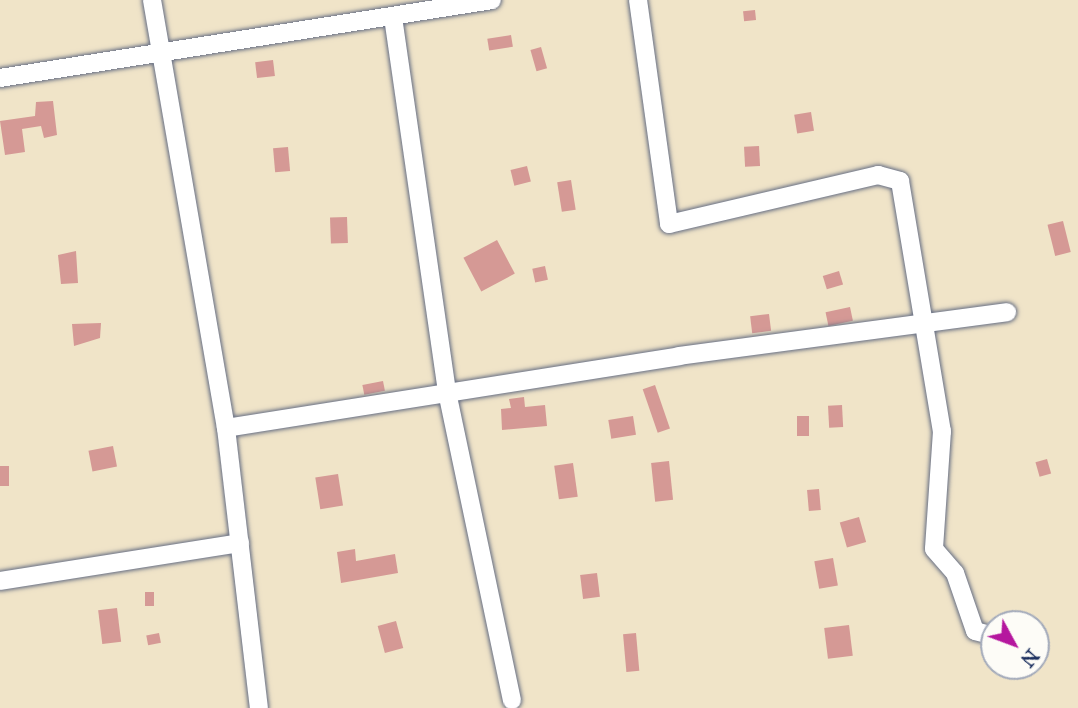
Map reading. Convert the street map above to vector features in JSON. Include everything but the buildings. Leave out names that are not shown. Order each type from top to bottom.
[{"type":"street","points":[[152,0],[226,428],[259,708]]},
{"type":"street","points":[[0,78],[393,18],[492,0]]},
{"type":"street","points":[[638,0],[669,224],[891,175],[903,189],[921,324],[942,431],[934,549],[955,573],[975,631],[980,632]]},
{"type":"street","points":[[393,18],[447,392],[512,700]]},
{"type":"street","points":[[226,428],[447,392],[1007,312]]},
{"type":"street","points":[[0,581],[240,543]]}]
